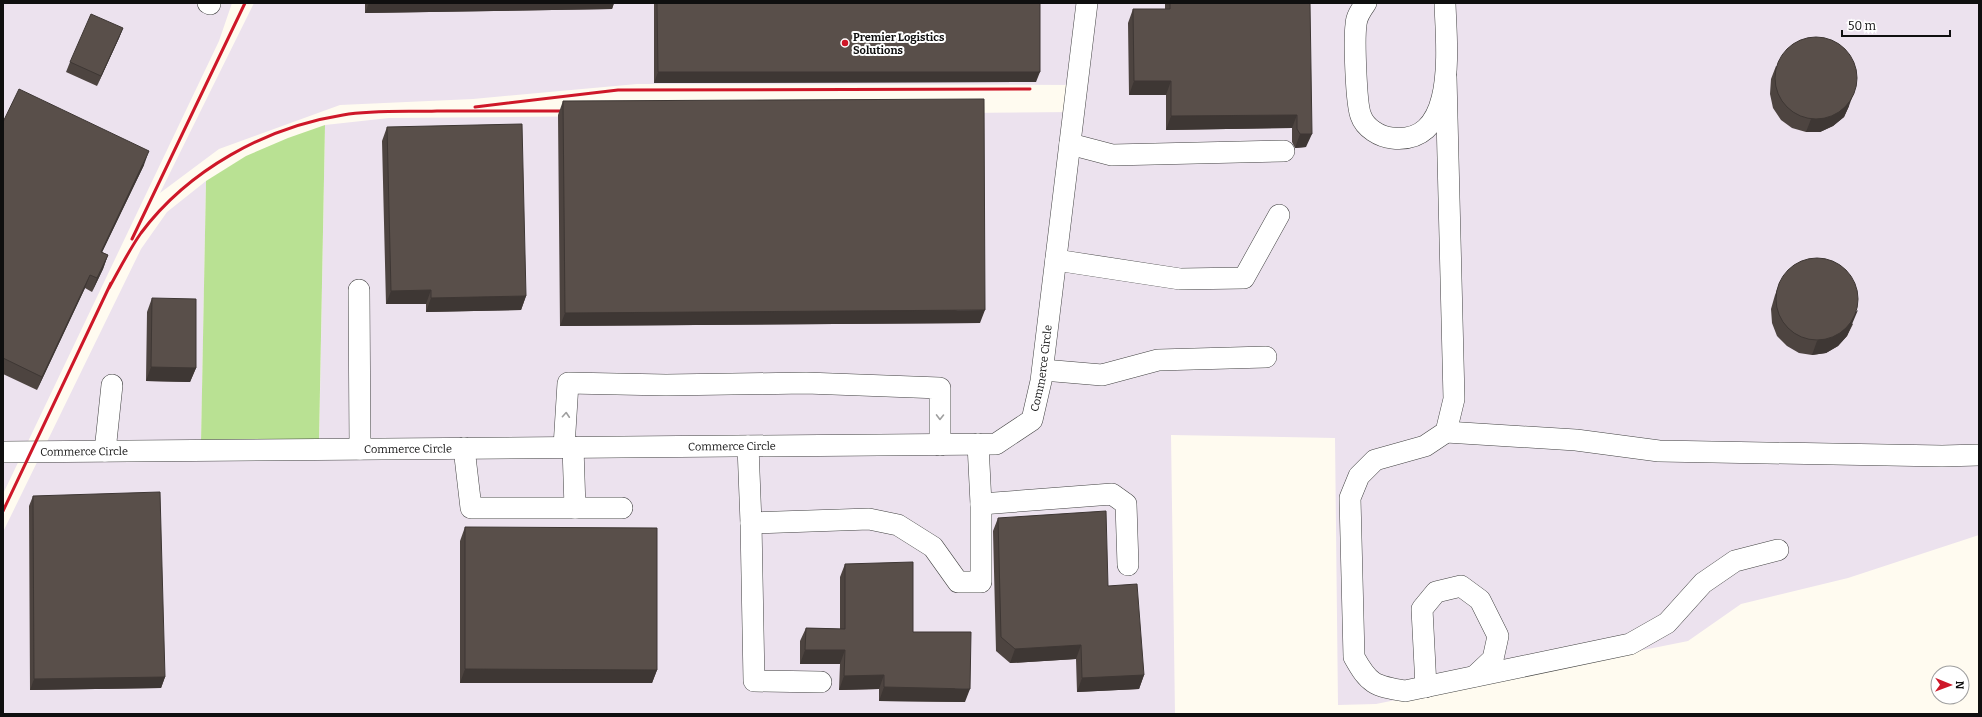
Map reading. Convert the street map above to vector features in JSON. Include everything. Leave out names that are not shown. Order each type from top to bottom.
[{"type":"street","name":"Commerce Circle","points":[[3,452],[996,444],[1032,420],[1043,370],[1087,3]]},
{"type":"street","points":[[1366,3],[1359,12],[1356,24],[1356,46],[1358,97],[1361,116],[1369,128],[1384,137],[1390,138],[1401,139],[1419,134],[1432,122],[1442,102],[1446,77]]},
{"type":"street","points":[[1445,3],[1454,399],[1446,432]]},
{"type":"street","points":[[1070,144],[1112,155],[1284,151]]},
{"type":"street","points":[[1056,260],[1180,280],[1244,278],[1279,215]]},
{"type":"street","points":[[359,290],[360,449]]},
{"type":"street","points":[[1043,370],[1102,375],[1158,360],[1266,357]]},
{"type":"street","points":[[575,508],[569,447],[568,384],[666,385],[806,383],[940,388],[940,445]]},
{"type":"street","points":[[105,451],[112,385]]},
{"type":"street","points":[[1778,550],[1735,561],[1703,583],[1666,623],[1630,644],[1405,691],[1380,687],[1365,676],[1354,657],[1350,498],[1359,476],[1375,460],[1425,446],[1446,432],[1576,440],[1659,451],[1942,456],[1979,455]]},
{"type":"street","points":[[751,523],[869,519],[898,525],[933,547],[958,582],[981,582],[981,504],[978,444]]},
{"type":"street","points":[[748,446],[754,681],[821,682]]},
{"type":"street","points":[[464,448],[471,508],[622,508]]},
{"type":"street","points":[[981,504],[1112,494],[1126,504],[1128,565]]},
{"type":"street","points":[[1426,687],[1422,609],[1436,592],[1461,586],[1480,600],[1498,636],[1493,659],[1476,676]]},
{"type":"shaded area","points":[[3,3],[232,3],[219,41],[3,494]]},
{"type":"shaded area","points":[[254,3],[1979,3],[1979,535],[1848,578],[1741,604],[1688,641],[1376,704],[1338,705],[1335,438],[1171,435],[1175,714],[3,714],[3,532],[141,249],[167,212],[206,181],[201,450],[319,449],[325,125],[389,118],[1074,112],[1077,85],[637,84],[473,99],[340,105],[219,149],[160,193]]},
{"type":"green space","points":[[325,125],[319,442],[201,443],[206,181],[246,156],[288,138]]},
{"type":"building","name":"Premier Logistics Solutions","points":[[657,3],[1040,3],[1040,72],[658,72]]},
{"type":"building","points":[[1170,3],[1310,3],[1312,134],[1300,134],[1297,129],[1297,115],[1171,116],[1171,81],[1134,81],[1133,9],[1170,9]]},
{"type":"building","points":[[91,14],[123,28],[101,76],[70,62]]},
{"type":"building","points":[[1816,37],[1832,40],[1845,49],[1854,62],[1857,78],[1854,94],[1845,107],[1832,116],[1816,119],[1800,116],[1787,107],[1778,94],[1775,78],[1778,62],[1787,49],[1800,40]]},
{"type":"building","points":[[19,89],[149,151],[101,252],[108,255],[97,278],[90,275],[42,377],[3,358],[3,122]]},
{"type":"building","points":[[984,99],[985,310],[565,313],[563,101]]},
{"type":"building","points":[[522,124],[526,296],[431,298],[431,290],[391,291],[387,127]]},
{"type":"building","points":[[1809,258],[1825,258],[1840,265],[1851,276],[1858,291],[1858,307],[1855,315],[1846,328],[1833,337],[1825,340],[1809,340],[1794,333],[1783,322],[1776,307],[1776,291],[1783,276],[1794,265]]},
{"type":"building","points":[[152,298],[196,299],[196,368],[151,367]]},
{"type":"building","points":[[160,492],[165,677],[34,679],[33,496]]},
{"type":"building","points":[[1106,511],[1108,586],[1137,584],[1144,675],[1082,678],[1081,645],[1015,649],[1001,637],[998,518]]},
{"type":"building","points":[[465,527],[657,528],[657,670],[465,669]]},
{"type":"building","points":[[913,562],[913,632],[971,632],[970,689],[884,687],[884,675],[844,676],[845,650],[805,650],[806,628],[845,629],[845,564]]},
{"type":"railway","points":[[132,239],[245,3]]},
{"type":"railway","points":[[475,107],[618,90],[1030,89]]},
{"type":"railway","points":[[109,288],[141,233],[160,210],[182,190],[205,171],[231,155],[258,141],[286,130],[314,121],[366,112],[570,111]]},
{"type":"railway","points":[[3,511],[111,283]]},
{"type":"place","name":"Premier Logistics Solutions","points":[[845,43]]}]
